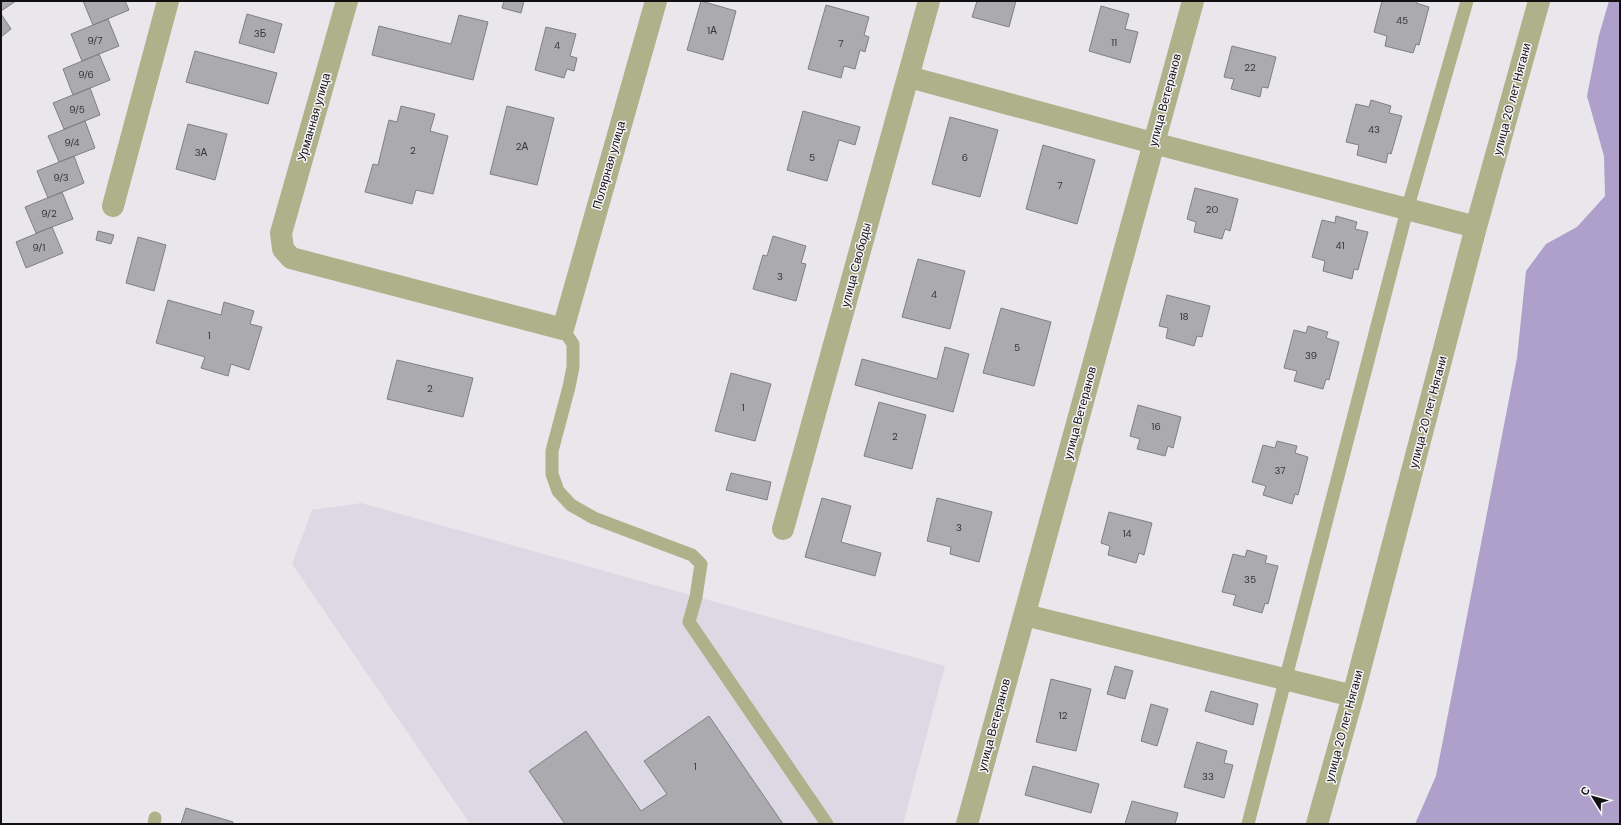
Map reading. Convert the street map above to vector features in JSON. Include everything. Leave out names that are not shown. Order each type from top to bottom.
[{"type":"street","points":[[113,206],[168,1]]},
{"type":"street","name":"Урманная улица","points":[[347,1],[281,233],[283,248],[291,258],[563,329]]},
{"type":"street","name":"Полярная улица","points":[[563,329],[656,1]]},
{"type":"street","name":"улица Свободы","points":[[783,529],[929,1]]},
{"type":"street","name":"улица Ветеранов","points":[[967,824],[1192,1]]},
{"type":"street","name":"улица 20 лет Нягани","points":[[1317,824],[1353,696],[1476,227],[1539,1]]},
{"type":"street","points":[[909,76],[1154,143],[1476,227]]},
{"type":"street","points":[[1025,615],[1353,696]]},
{"type":"lane","points":[[1248,824],[1407,210],[1467,1]]},
{"type":"lane","points":[[563,329],[573,344],[573,367],[552,451],[552,474],[558,491],[571,505],[594,518],[692,556],[701,564],[696,597],[689,622],[828,824]]},
{"type":"shaded area","points":[[1609,1],[1620,1],[1620,824],[1415,824],[1436,776],[1517,358],[1526,271],[1546,244],[1577,227],[1605,196],[1604,156],[1587,96],[1599,35]]},
{"type":"shaded area","points":[[361,503],[945,666],[903,824],[470,824],[292,564],[312,510]]},
{"type":"building","points":[[1,1],[16,1],[1,11]]},
{"type":"building","points":[[83,1],[125,1],[129,10],[93,25]]},
{"type":"building","points":[[504,1],[524,1],[521,13],[502,8]]},
{"type":"building","points":[[701,1],[736,11],[723,60],[687,50]]},
{"type":"building","points":[[977,1],[1016,1],[1009,27],[972,17]]},
{"type":"building","points":[[1382,1],[1417,1],[1416,3],[1429,7],[1419,45],[1416,44],[1413,53],[1385,46],[1387,36],[1374,32]]},
{"type":"building","points":[[826,5],[869,17],[864,35],[869,37],[865,52],[860,50],[855,69],[844,66],[841,78],[808,69]]},
{"type":"building","points":[[1101,6],[1129,14],[1125,29],[1138,32],[1130,63],[1089,51]]},
{"type":"building","points":[[1,14],[11,29],[1,37]]},
{"type":"building","points":[[247,14],[282,24],[274,53],[239,43]]},
{"type":"building","points":[[459,15],[488,22],[473,80],[372,55],[379,26],[451,44]]},
{"type":"building","points":[[108,19],[119,46],[82,61],[71,34]]},
{"type":"building","points":[[546,27],[576,34],[570,56],[577,58],[574,71],[567,69],[564,78],[535,70]]},
{"type":"building","points":[[1232,46],[1276,57],[1268,88],[1262,87],[1260,97],[1231,89],[1234,79],[1224,77]]},
{"type":"building","points":[[195,51],[277,73],[268,104],[186,82]]},
{"type":"building","points":[[99,54],[110,80],[73,95],[63,69]]},
{"type":"building","points":[[90,88],[100,115],[64,129],[53,103]]},
{"type":"building","points":[[1371,100],[1391,106],[1389,113],[1402,116],[1391,154],[1388,153],[1386,163],[1357,155],[1359,145],[1346,142],[1356,104],[1369,107]]},
{"type":"building","points":[[401,106],[435,114],[430,131],[448,136],[433,194],[416,190],[412,204],[365,192],[373,164],[378,165],[389,120],[397,122]]},
{"type":"building","points":[[507,106],[554,118],[537,185],[490,174]]},
{"type":"building","points":[[803,111],[860,127],[855,145],[839,140],[827,181],[787,170]]},
{"type":"building","points":[[950,117],[998,130],[980,197],[932,184]]},
{"type":"building","points":[[85,121],[95,148],[59,162],[48,136]]},
{"type":"building","points":[[188,124],[227,134],[215,180],[176,169]]},
{"type":"building","points":[[1043,145],[1095,160],[1077,224],[1026,209]]},
{"type":"building","points":[[74,156],[84,183],[48,198],[37,171]]},
{"type":"building","points":[[1195,188],[1238,199],[1230,231],[1225,229],[1222,239],[1194,232],[1196,222],[1187,219]]},
{"type":"building","points":[[62,192],[73,219],[36,233],[25,207]]},
{"type":"building","points":[[1336,216],[1357,222],[1355,229],[1368,232],[1358,270],[1354,269],[1352,279],[1323,271],[1325,261],[1312,257],[1322,220],[1335,223]]},
{"type":"building","points":[[52,227],[63,253],[26,268],[16,242]]},
{"type":"building","points":[[98,231],[114,235],[111,244],[96,240]]},
{"type":"building","points":[[773,236],[806,246],[801,263],[806,264],[796,301],[753,289],[763,255],[767,256]]},
{"type":"building","points":[[138,237],[166,245],[154,291],[126,283]]},
{"type":"building","points":[[918,259],[965,271],[950,329],[902,317]]},
{"type":"building","points":[[1167,295],[1210,306],[1202,337],[1197,336],[1194,346],[1166,338],[1168,328],[1159,326]]},
{"type":"building","points":[[168,300],[221,315],[224,302],[254,311],[250,324],[262,327],[249,370],[231,364],[228,376],[201,368],[205,357],[156,343]]},
{"type":"building","points":[[1001,308],[1051,322],[1034,386],[983,373]]},
{"type":"building","points":[[1308,326],[1328,332],[1326,338],[1339,342],[1329,380],[1326,379],[1323,389],[1294,381],[1297,371],[1284,368],[1294,330],[1306,333]]},
{"type":"building","points":[[945,347],[969,354],[953,412],[855,385],[862,359],[937,379]]},
{"type":"building","points":[[397,360],[473,378],[463,417],[387,399]]},
{"type":"building","points":[[731,373],[771,384],[755,441],[715,431]]},
{"type":"building","points":[[879,402],[926,415],[912,469],[864,456]]},
{"type":"building","points":[[1138,405],[1181,417],[1173,448],[1168,446],[1165,456],[1137,449],[1140,439],[1130,436]]},
{"type":"building","points":[[1277,441],[1297,446],[1295,453],[1308,457],[1298,495],[1295,494],[1292,504],[1263,495],[1266,486],[1252,482],[1263,445],[1275,448]]},
{"type":"building","points":[[731,473],[771,482],[767,500],[726,490]]},
{"type":"building","points":[[822,498],[851,506],[841,542],[881,553],[875,576],[805,557]]},
{"type":"building","points":[[937,498],[992,512],[979,562],[950,554],[951,547],[927,541]]},
{"type":"building","points":[[1109,512],[1152,523],[1144,555],[1139,553],[1136,563],[1108,555],[1110,546],[1101,543]]},
{"type":"building","points":[[1247,550],[1267,556],[1265,563],[1278,566],[1268,604],[1265,603],[1262,613],[1233,605],[1236,595],[1222,592],[1233,554],[1245,557]]},
{"type":"building","points":[[1115,666],[1133,671],[1125,699],[1107,694]]},
{"type":"building","points":[[1051,679],[1091,689],[1076,751],[1036,742]]},
{"type":"building","points":[[1211,691],[1258,704],[1253,725],[1205,711]]},
{"type":"building","points":[[1151,704],[1168,709],[1157,746],[1141,741]]},
{"type":"building","points":[[709,716],[783,824],[565,824],[529,771],[586,731],[641,811],[667,794],[644,761]]},
{"type":"building","points":[[1197,742],[1227,751],[1224,763],[1233,765],[1224,798],[1184,787]]},
{"type":"building","points":[[1033,766],[1099,784],[1091,813],[1025,795]]},
{"type":"building","points":[[1132,801],[1178,813],[1175,824],[1125,824]]},
{"type":"building","points":[[186,808],[233,822],[233,824],[181,824]]}]
